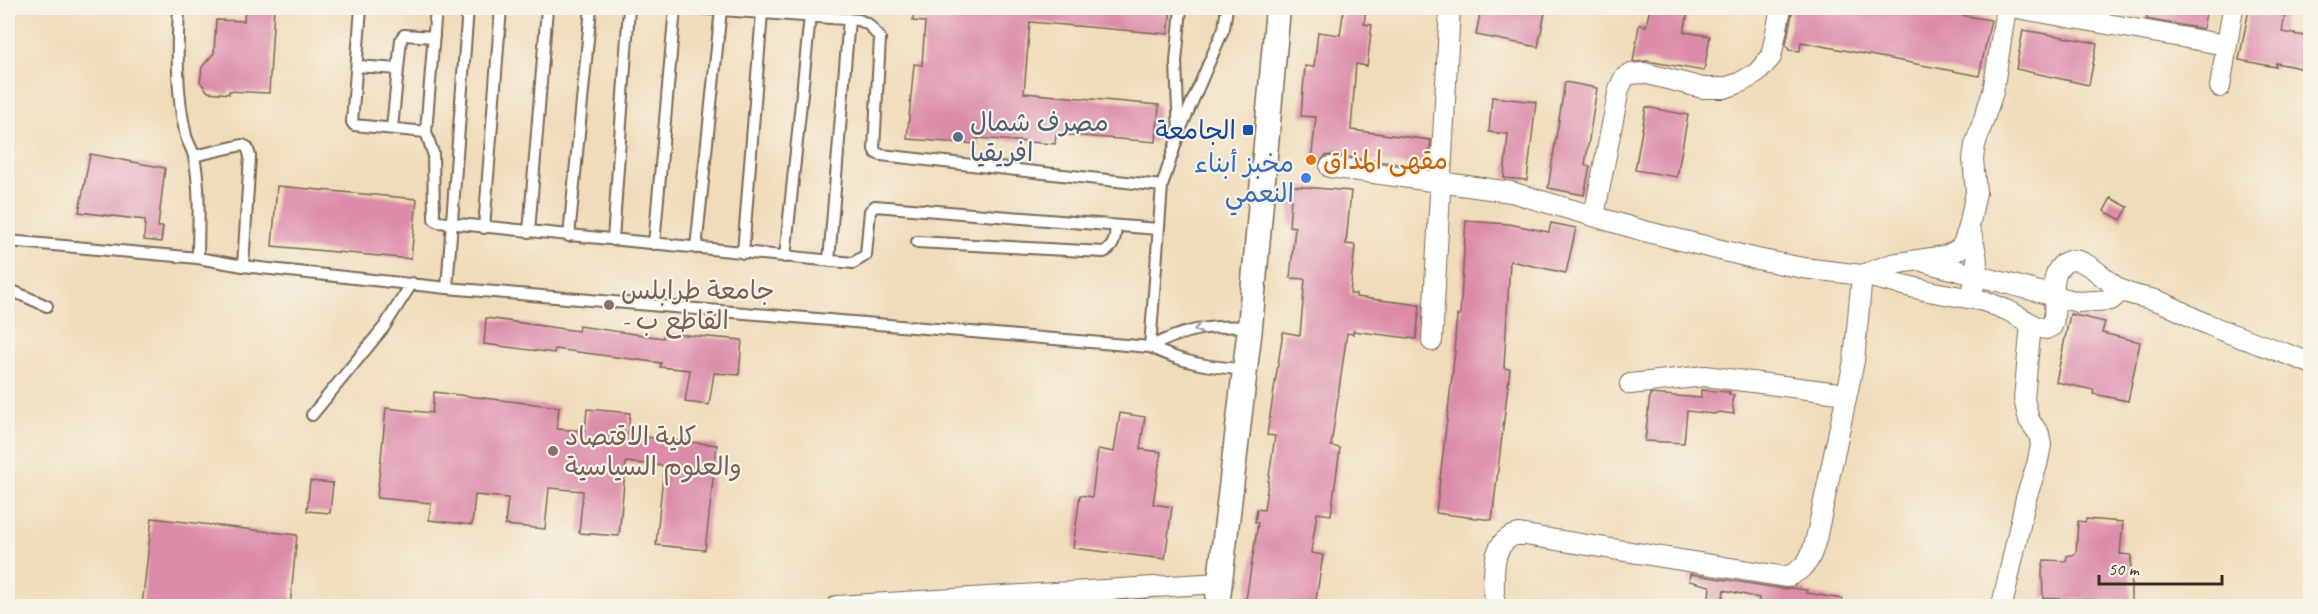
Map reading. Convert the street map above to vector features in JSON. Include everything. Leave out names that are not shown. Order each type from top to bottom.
[{"type":"street","points":[[837,606],[1219,595],[1250,327],[1278,8]]},
{"type":"street","points":[[1432,341],[1450,8]]},
{"type":"street","points":[[1594,216],[1619,89],[1624,78],[1630,74],[1644,73],[1703,88],[1724,88],[1739,83],[1757,73],[1772,57],[1781,8]]},
{"type":"street","points":[[1862,275],[1892,264],[1945,256],[1958,250],[1967,236],[1976,192],[1973,159],[1975,145],[1993,92],[2006,8]]},
{"type":"street","points":[[2017,8],[2226,45]]},
{"type":"street","points":[[2220,87],[2233,8]]},
{"type":"street","points":[[1329,167],[1511,192],[1693,244],[1757,259],[1803,268],[1862,275],[1970,299],[1997,306],[2031,324],[2046,329],[2052,326],[2055,318],[2053,284],[2064,263],[2072,260],[2090,267],[2121,291],[2162,302],[2216,328],[2310,363]]},
{"type":"street","points":[[1969,227],[1977,252],[1976,276],[1970,299]]},
{"type":"street","points":[[1919,260],[2086,303],[2111,300],[2121,291]]},
{"type":"street","points":[[1494,606],[1496,551],[1507,537],[1519,534],[1786,577],[1806,566],[1812,556],[1854,361],[1862,275]]},
{"type":"street","points":[[2002,606],[2026,498],[2041,445],[2038,434],[2029,420],[2024,399],[2031,324]]},
{"type":"street","points":[[1630,384],[1705,376],[1846,394]]},
{"type":"lane","points":[[180,8],[177,46],[179,85],[186,137],[194,156],[197,186],[198,258]]},
{"type":"lane","points":[[361,8],[352,122],[354,125],[426,132]]},
{"type":"lane","points":[[436,8],[426,132],[433,153],[434,219],[453,225],[853,263],[866,255],[870,211],[875,206],[1158,229]]},
{"type":"lane","points":[[447,288],[468,8]]},
{"type":"lane","points":[[484,228],[501,8]]},
{"type":"lane","points":[[529,232],[547,8]]},
{"type":"lane","points":[[569,236],[591,8]]},
{"type":"lane","points":[[612,240],[629,8]]},
{"type":"lane","points":[[654,244],[675,8]]},
{"type":"lane","points":[[694,8],[781,11],[859,20],[868,24],[880,39],[874,149],[876,153],[1162,186]]},
{"type":"lane","points":[[1179,133],[1176,62],[1181,8]]},
{"type":"lane","points":[[1150,347],[1162,186],[1179,133],[1224,28],[1227,8]]},
{"type":"lane","points":[[696,248],[721,9]]},
{"type":"lane","points":[[743,253],[762,12]]},
{"type":"lane","points":[[785,257],[810,16]]},
{"type":"lane","points":[[829,261],[849,19]]},
{"type":"lane","points":[[392,128],[401,39],[404,35],[434,37]]},
{"type":"lane","points":[[357,66],[398,69]]},
{"type":"lane","points":[[194,156],[242,145],[248,150],[243,266]]},
{"type":"lane","points":[[916,242],[1104,252],[1110,250],[1114,244],[1116,226]]},
{"type":"lane","points":[[8,242],[198,258],[243,266],[447,288],[1150,347],[1194,364],[1245,369]]},
{"type":"lane","points":[[312,416],[384,327],[412,283]]},
{"type":"lane","points":[[8,289],[47,306]]},
{"type":"lane","points":[[1150,347],[1171,336],[1194,329],[1218,325],[1250,327]]},
{"type":"building","points":[[245,8],[274,8],[269,93],[208,92],[200,82],[202,67],[214,53],[216,20],[244,21]]},
{"type":"building","points":[[914,8],[1171,8],[1168,34],[1030,22],[1024,93],[1159,105],[1156,142],[1056,134],[1055,144],[978,138],[977,144],[907,139],[914,64],[922,65],[925,22],[913,21]]},
{"type":"building","points":[[1344,8],[1366,8],[1364,24],[1372,25],[1367,66],[1356,64],[1351,130],[1431,140],[1428,168],[1332,155],[1325,156],[1319,163],[1311,162],[1316,117],[1301,116],[1305,66],[1314,67],[1318,32],[1340,35]]},
{"type":"building","points":[[1481,8],[1524,12],[1525,8],[1546,8],[1538,47],[1476,35]]},
{"type":"building","points":[[1650,8],[1689,8],[1684,32],[1710,36],[1704,71],[1647,61],[1633,62],[1639,25],[1646,26]]},
{"type":"building","points":[[1793,8],[1919,8],[1991,20],[1979,76],[1801,42],[1800,51],[1789,50],[1786,44]]},
{"type":"building","points":[[2149,8],[2207,8],[2203,29],[2146,19]]},
{"type":"building","points":[[2249,9],[2285,15],[2282,32],[2310,37],[2310,70],[2276,63],[2276,67],[2239,60]]},
{"type":"building","points":[[2023,30],[2097,43],[2089,85],[2016,69]]},
{"type":"building","points":[[1565,82],[1597,88],[1585,165],[1590,166],[1584,195],[1548,188]]},
{"type":"building","points":[[1492,97],[1536,102],[1527,180],[1504,178],[1508,134],[1489,132]]},
{"type":"building","points":[[1646,107],[1688,115],[1677,177],[1635,170]]},
{"type":"building","points":[[90,154],[165,168],[158,227],[163,227],[161,242],[144,240],[145,220],[79,212]]},
{"type":"building","points":[[277,186],[417,199],[411,259],[272,246]]},
{"type":"building","points":[[1292,186],[1351,191],[1346,244],[1355,245],[1350,294],[1356,294],[1356,297],[1420,305],[1416,339],[1353,331],[1353,334],[1347,333],[1331,446],[1340,448],[1331,515],[1317,513],[1311,553],[1323,555],[1315,606],[1245,606],[1258,523],[1255,522],[1257,509],[1264,510],[1275,436],[1267,435],[1283,332],[1300,335],[1305,279],[1290,278],[1295,227],[1289,226]]},
{"type":"building","points":[[2111,198],[2128,207],[2121,220],[2104,211]]},
{"type":"building","points":[[1466,221],[1509,224],[1549,232],[1551,223],[1576,228],[1566,273],[1510,261],[1504,368],[1510,369],[1492,520],[1436,513],[1455,351],[1457,315],[1460,315]]},
{"type":"building","points":[[2070,314],[2105,322],[2102,333],[2140,342],[2128,401],[2093,394],[2094,390],[2056,382]]},
{"type":"building","points":[[486,318],[578,331],[579,326],[663,338],[664,333],[742,340],[739,375],[714,373],[709,405],[685,402],[690,370],[660,367],[661,363],[555,349],[554,353],[484,344]]},
{"type":"building","points":[[1701,390],[1730,392],[1729,394],[1734,395],[1732,401],[1734,414],[1687,411],[1684,443],[1645,441],[1650,394],[1701,398]]},
{"type":"building","points":[[434,392],[559,407],[557,429],[585,431],[587,409],[630,413],[628,435],[717,445],[705,550],[656,545],[664,466],[626,462],[619,536],[579,533],[583,491],[549,488],[545,529],[505,525],[508,498],[475,495],[472,525],[429,520],[431,503],[377,498],[386,408],[432,413]]},
{"type":"building","points":[[1120,413],[1145,417],[1140,449],[1161,452],[1153,504],[1172,507],[1165,559],[1073,548],[1080,495],[1092,497],[1098,449],[1114,452]]},
{"type":"building","points":[[310,481],[333,483],[330,513],[307,511]]},
{"type":"building","points":[[152,518],[297,535],[290,606],[142,606]]},
{"type":"building","points":[[2086,519],[2123,522],[2120,554],[2131,555],[2131,601],[2043,598],[2044,560],[2066,561],[2067,556],[2076,554],[2078,521],[2085,522]]},
{"type":"building","points":[[1690,574],[1784,589],[1807,590],[1806,593],[1842,599],[1842,606],[1758,606],[1759,598],[1724,590],[1722,606],[1708,606],[1710,586],[1689,581]]},
{"type":"building","points":[[1146,599],[1145,606],[1093,606],[1093,603]]},
{"type":"place","name":"الجامعة","points":[[1248,130]]},
{"type":"place","name":"مصرف شمال افريقيا","points":[[958,137]]},
{"type":"place","name":"مقهى المذاق","points":[[1311,160]]},
{"type":"place","name":"مخبز أبناء النعمي","points":[[1306,178]]},
{"type":"place","name":"جامعة طرابلس - القاطع ب","points":[[609,305]]},
{"type":"place","name":"كلية الاقتصاد والعلوم السياسية","points":[[553,451]]}]
